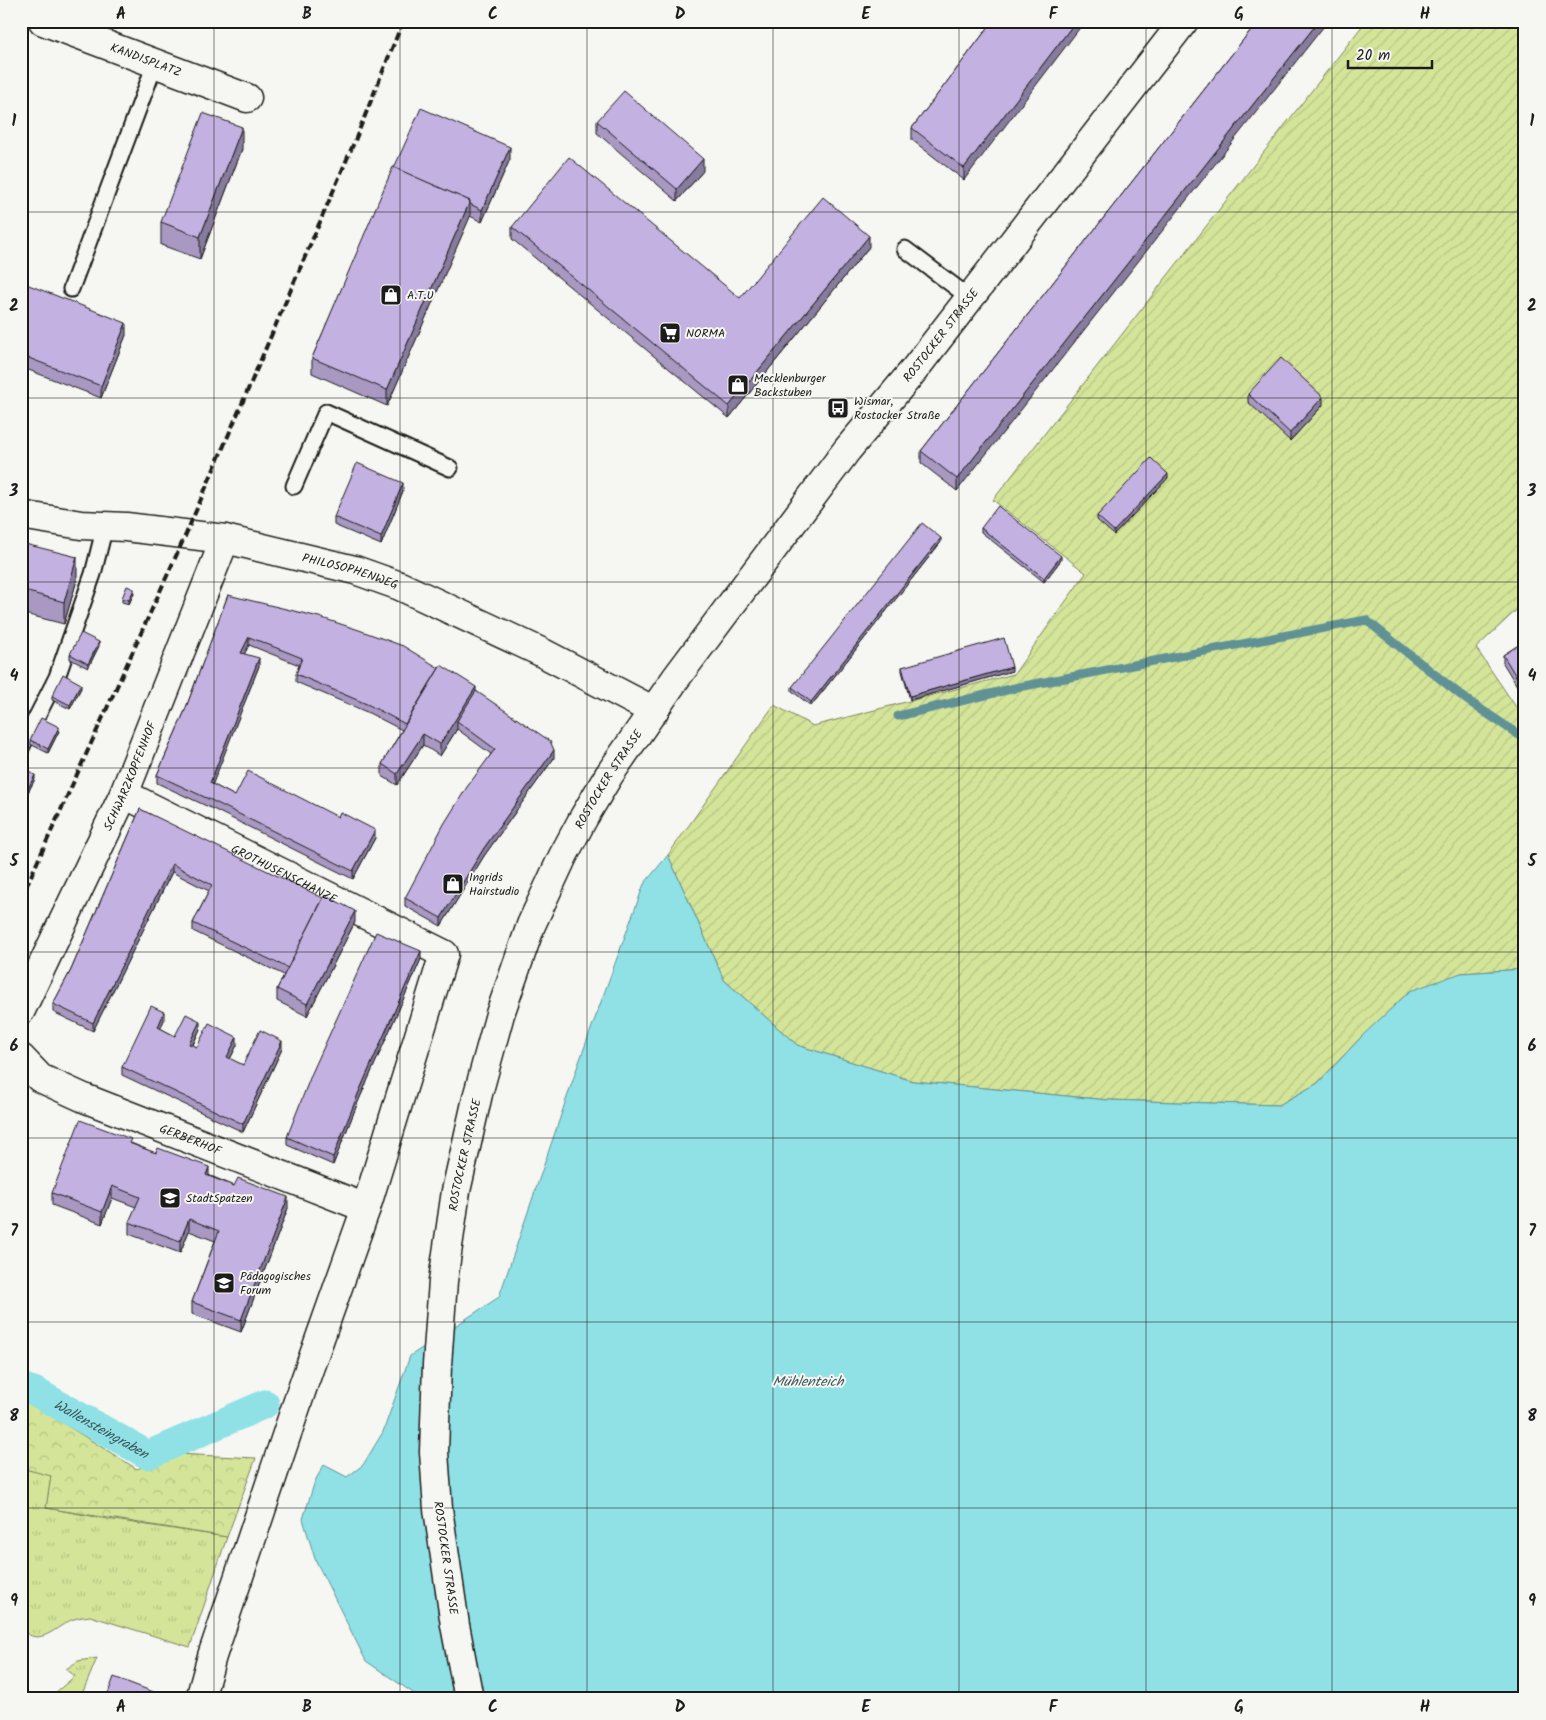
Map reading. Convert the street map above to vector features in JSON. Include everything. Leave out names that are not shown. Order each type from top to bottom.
[{"type":"street","name":"KANDISPLATZ","points":[[43,21],[247,98]]},
{"type":"street","name":"ROSTOCKER STRASSE","points":[[468,1699],[438,1509],[434,1452],[437,1365],[443,1281],[456,1191],[478,1094],[500,1014],[531,925],[562,856],[584,817],[609,775],[654,711],[772,549],[842,457],[914,370],[1184,21]]},
{"type":"street","name":"PHILOSOPHENWEG","points":[[21,515],[81,525],[225,539],[355,570],[400,586],[541,652],[654,711]]},
{"type":"street","name":"SCHWARZKOPFENHOF","points":[[21,1010],[124,794],[225,539]]},
{"type":"street","name":"GROTHUSENSCHANZE","points":[[124,794],[444,954],[366,1208]]},
{"type":"street","name":"GERBERHOF","points":[[21,1058],[40,1078],[84,1098],[366,1208]]},
{"type":"street","points":[[200,1699],[212,1656],[366,1208]]},
{"type":"lane","points":[[71,289],[155,64]]},
{"type":"lane","points":[[905,249],[970,298]]},
{"type":"lane","points":[[294,486],[326,412],[450,468]]},
{"type":"lane","points":[[21,748],[57,677],[94,574],[105,526]]},
{"type":"green space","points":[[1366,21],[1519,21],[1525,26],[1525,602],[1476,648],[1518,710],[1525,714],[1525,969],[1461,973],[1364,1034],[1318,1083],[1279,1105],[1108,1100],[913,1081],[797,1045],[724,980],[668,855],[774,705],[813,726],[1014,674],[1086,573],[993,500]]},
{"type":"green space","points":[[21,1400],[32,1404],[137,1469],[177,1454],[256,1458],[227,1537],[46,1508],[51,1476],[21,1468]]},
{"type":"green space","points":[[21,1468],[51,1475],[47,1508],[227,1537],[190,1647],[90,1616],[74,1619],[41,1636],[35,1637],[21,1628]]},
{"type":"green space","points":[[97,1658],[80,1699],[48,1699],[75,1676],[66,1669],[78,1661]]},
{"type":"water","name":"Mühlenteich","points":[[668,855],[724,980],[797,1045],[913,1081],[1108,1100],[1279,1105],[1318,1083],[1364,1034],[1410,991],[1461,973],[1525,969],[1525,1699],[422,1699],[366,1661],[315,1559],[303,1519],[315,1481],[324,1465],[347,1477],[363,1465],[383,1432],[410,1356],[499,1297],[578,1065],[644,884]]},
{"type":"building","points":[[993,21],[1076,21],[964,168],[912,128]]},
{"type":"building","points":[[1258,21],[1319,21],[957,479],[921,451]]},
{"type":"building","points":[[624,91],[703,159],[677,189],[597,121]]},
{"type":"building","points":[[421,108],[510,147],[482,210],[470,204],[470,201],[394,168]]},
{"type":"building","points":[[203,113],[242,127],[200,237],[161,222]]},
{"type":"building","points":[[569,157],[740,298],[823,197],[869,236],[729,406],[512,227]]},
{"type":"building","name":"A.T.U","points":[[393,167],[470,201],[387,390],[312,358]]},
{"type":"building","points":[[21,282],[126,323],[101,386],[21,355]]},
{"type":"building","points":[[1281,358],[1323,397],[1290,433],[1248,394]]},
{"type":"building","points":[[1151,458],[1168,474],[1114,531],[1097,516]]},
{"type":"building","points":[[357,463],[403,483],[381,537],[334,517]]},
{"type":"building","points":[[998,506],[1061,556],[1044,578],[981,528]]},
{"type":"building","points":[[922,523],[941,538],[811,702],[792,687]]},
{"type":"building","points":[[21,543],[77,557],[64,602],[21,590]]},
{"type":"building","points":[[127,586],[134,589],[129,600],[122,598]]},
{"type":"building","points":[[228,595],[319,617],[359,630],[403,646],[439,668],[405,724],[369,705],[296,674],[302,658],[249,637],[241,653],[259,658],[210,783],[235,796],[248,771],[338,817],[340,812],[375,830],[353,871],[157,775],[184,713]]},
{"type":"building","points":[[81,633],[99,642],[88,664],[70,654]]},
{"type":"building","points":[[1004,638],[1012,667],[910,696],[902,667]]},
{"type":"building","points":[[1525,641],[1525,691],[1503,655]]},
{"type":"building","points":[[441,665],[476,687],[440,744],[423,734],[397,774],[382,764]]},
{"type":"building","points":[[63,674],[81,684],[70,705],[52,696]]},
{"type":"building","points":[[476,691],[550,741],[554,750],[484,848],[441,918],[405,898],[444,824],[467,787],[495,749],[457,721]]},
{"type":"building","points":[[41,718],[59,727],[48,749],[30,740]]},
{"type":"building","points":[[21,768],[35,775],[24,796],[21,795]]},
{"type":"building","points":[[140,809],[323,898],[288,968],[193,923],[212,885],[172,864],[93,1023],[53,1004],[71,970]]},
{"type":"building","points":[[325,895],[355,911],[307,1004],[277,989]]},
{"type":"building","points":[[376,932],[421,951],[358,1094],[333,1157],[287,1137],[312,1073]]},
{"type":"building","points":[[151,1006],[164,1012],[158,1027],[175,1036],[186,1014],[200,1021],[189,1044],[197,1047],[209,1023],[237,1037],[227,1057],[243,1065],[260,1030],[282,1041],[243,1124],[122,1067]]},
{"type":"building","points":[[80,1120],[131,1139],[129,1143],[156,1153],[158,1148],[209,1167],[206,1175],[234,1186],[238,1178],[288,1197],[241,1320],[192,1302],[219,1231],[189,1219],[180,1241],[129,1222],[140,1197],[112,1186],[102,1212],[52,1193]]},
{"type":"building","points":[[114,1677],[172,1699],[106,1699]]},
{"type":"waterway","points":[[898,716],[1019,687],[1366,620],[1467,700],[1525,739]]},
{"type":"waterway","name":"Wallensteingraben","points":[[21,1387],[34,1391],[148,1455],[265,1404]]},
{"type":"railway","points":[[21,898],[186,534],[356,138],[403,21]]},
{"type":"place","name":"A.T.U","points":[[391,295]]},
{"type":"place","name":"NORMA","points":[[670,333]]},
{"type":"place","name":"Mecklenburger Backstuben","points":[[738,385]]},
{"type":"place","name":"Wismar, Rostocker Straße","points":[[838,408]]},
{"type":"place","name":"Ingrids Hairstudio","points":[[453,884]]},
{"type":"place","name":"StadtSpatzen","points":[[170,1198]]},
{"type":"place","name":"Pädagogisches Forum","points":[[224,1283]]}]
